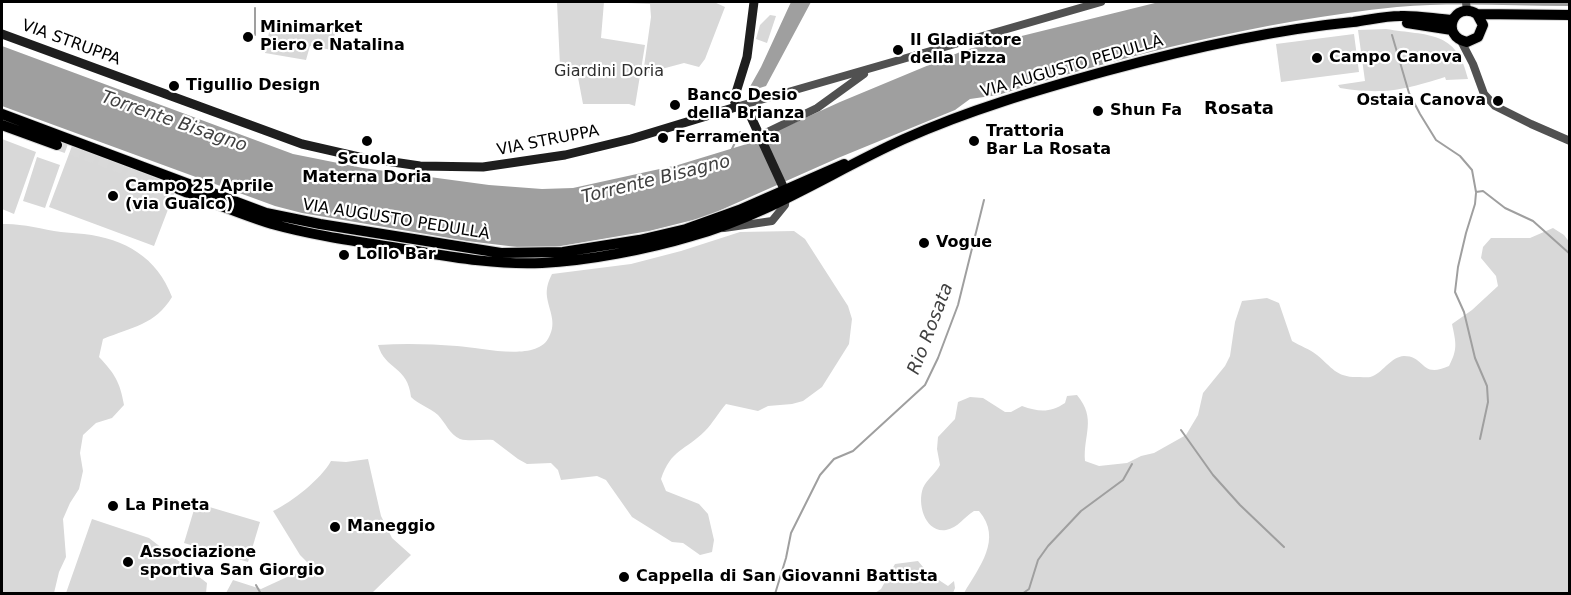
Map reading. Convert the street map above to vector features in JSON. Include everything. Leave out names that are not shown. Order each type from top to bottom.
[{"type":"main road","points":[[754,2],[747,57],[734,99],[735,106],[751,117],[785,191]]},
{"type":"main road","points":[[1496,14],[1483,26],[1479,37],[1473,40],[1457,38],[1452,25],[1456,15],[1470,9],[1496,14],[1569,15]]},
{"type":"main road","points":[[1470,9],[1483,26]]},
{"type":"main road","name":"VIA AUGUSTO PEDULLÀ","points":[[178,189],[274,224],[405,249],[501,262],[541,263],[616,253],[690,237],[718,228],[834,167],[862,158],[922,131],[998,103],[1175,52],[1265,34],[1398,16],[1452,25]]},
{"type":"main road","name":"VIA STRUPPA","points":[[2,34],[302,144],[359,157],[420,166],[489,167],[566,155],[631,139],[735,106]]},
{"type":"main road","name":"VIA AUGUSTO PEDULLÀ","points":[[2,114],[267,213],[331,226],[501,253],[563,252],[639,240],[707,221],[785,191]]},
{"type":"main road","points":[[2,125],[57,145]]},
{"type":"street","name":"VIA STRUPPA","points":[[735,106],[1101,2]]},
{"type":"street","points":[[1461,40],[1484,94],[1495,106],[1569,141]]},
{"type":"street","points":[[1473,40],[1473,64]]},
{"type":"street","points":[[759,137],[817,108],[858,77],[880,66]]},
{"type":"street","points":[[825,82],[833,84],[834,88],[827,101]]},
{"type":"street","points":[[751,117],[754,107],[761,99]]},
{"type":"green space","name":"Giardini Doria","points":[[557,2],[604,2],[601,38],[645,45],[635,106],[583,104],[576,67],[560,66]]},
{"type":"green space","points":[[604,2],[714,2],[725,7],[705,59],[699,67],[684,63],[643,74],[651,17],[650,4]]},
{"type":"green space","points":[[770,15],[776,16],[767,43],[756,39],[760,25]]},
{"type":"green space","points":[[271,22],[336,27],[332,50],[310,46],[306,60],[265,53]]},
{"type":"green space","points":[[1386,29],[1428,35],[1448,43],[1463,63],[1468,79],[1446,80],[1445,77],[1405,88],[1382,91],[1340,88],[1338,85],[1365,81],[1358,30]]},
{"type":"green space","name":"Campo Canova","points":[[1354,34],[1359,72],[1281,82],[1276,44]]},
{"type":"green space","points":[[2,139],[36,152],[14,214],[2,209]]},
{"type":"green space","name":"Campo 25 Aprile (via Gualco)","points":[[72,146],[177,186],[154,246],[49,207]]},
{"type":"green space","points":[[37,157],[60,165],[45,208],[23,201]]},
{"type":"green space","points":[[2,224],[24,225],[113,240],[138,252],[148,261],[166,283],[172,297],[158,314],[142,324],[103,339],[99,357],[116,379],[124,405],[112,418],[96,423],[83,435],[80,453],[83,471],[79,489],[63,519],[66,557],[59,572],[54,593],[2,593]]},
{"type":"green space","points":[[1553,228],[1564,235],[1570,243],[1569,593],[964,593],[986,553],[989,532],[986,521],[979,511],[974,511],[954,527],[939,530],[933,527],[924,516],[921,502],[923,488],[940,465],[937,449],[938,437],[955,419],[958,402],[970,397],[983,398],[1005,412],[1011,412],[1022,406],[1044,410],[1054,409],[1065,403],[1067,396],[1077,395],[1083,404],[1088,420],[1085,461],[1099,466],[1127,463],[1154,453],[1186,435],[1198,415],[1203,393],[1225,366],[1230,356],[1235,322],[1242,301],[1267,298],[1279,303],[1292,341],[1314,353],[1345,376],[1372,377],[1395,359],[1404,356],[1416,359],[1428,369],[1440,369],[1449,366],[1454,355],[1455,341],[1452,324],[1472,310],[1498,286],[1496,276],[1481,258],[1483,247],[1491,238],[1530,238]]},
{"type":"green space","points":[[794,231],[805,239],[848,306],[852,319],[849,344],[822,387],[803,401],[768,406],[758,411],[726,404],[711,425],[669,462],[661,479],[666,491],[699,504],[708,514],[714,540],[712,552],[700,555],[683,543],[672,542],[632,517],[606,480],[597,476],[561,480],[558,470],[551,463],[527,464],[493,440],[468,440],[456,437],[438,415],[411,397],[406,379],[381,353],[378,345],[437,345],[507,352],[533,350],[543,345],[551,332],[552,321],[547,291],[552,274],[631,264],[740,232]]},
{"type":"green space","name":"Maneggio","points":[[368,459],[381,516],[392,538],[411,555],[372,593],[226,593],[233,580],[261,589],[311,566],[300,555],[273,511],[305,489],[331,461],[346,462]]},
{"type":"green space","points":[[196,503],[260,522],[248,562],[184,543]]},
{"type":"green space","name":"Associazione sportiva San Giorgio","points":[[92,519],[149,538],[207,583],[206,593],[66,593]]},
{"type":"green space","points":[[918,561],[928,573],[948,586],[954,581],[953,593],[875,593],[881,589],[895,564]]},
{"type":"water","points":[[791,2],[811,2],[766,86],[747,92],[761,67]]},
{"type":"water","name":"Torrente Bisagno","points":[[1159,2],[1570,2],[1569,6],[1461,4],[1397,7],[1296,21],[1195,41],[1096,66],[998,95],[970,99],[955,110],[838,158],[705,217],[649,231],[555,247],[517,247],[467,241],[302,213],[275,206],[2,106],[2,46],[293,154],[363,168],[489,185],[542,189],[573,188],[678,165],[750,143],[840,102],[965,50]]},
{"type":"waterway","points":[[255,8],[255,35]]},
{"type":"waterway","points":[[1392,35],[1409,93],[1420,114],[1436,140],[1460,156],[1472,170],[1476,192],[1483,191],[1505,208],[1533,221],[1570,254]]},
{"type":"waterway","name":"Torrente Bisagno","points":[[731,151],[740,132]]},
{"type":"waterway","points":[[1476,193],[1458,267],[1455,292],[1464,312],[1475,358],[1487,386],[1488,402],[1480,439]]},
{"type":"waterway","name":"Rio Rosata","points":[[775,594],[791,533],[820,475],[834,459],[853,451],[925,385],[958,305],[984,200]]},
{"type":"waterway","points":[[1181,430],[1213,475],[1240,505],[1284,547]]},
{"type":"waterway","points":[[1022,594],[1029,589],[1038,560],[1048,546],[1081,511],[1123,480],[1132,464]]},
{"type":"waterway","points":[[256,585],[261,594]]},
{"type":"tunnel","points":[[57,145],[178,189]]},
{"type":"place","name":"Minimarket Piero e Natalina","points":[[248,37]]},
{"type":"place","name":"Il Gladiatore della Pizza","points":[[898,50]]},
{"type":"place","name":"Campo Canova","points":[[1317,58]]},
{"type":"place","name":"Tigullio Design","points":[[174,86]]},
{"type":"place","name":"Ostaia Canova","points":[[1498,101]]},
{"type":"place","name":"Banco Desio della Brianza","points":[[675,105]]},
{"type":"place","name":"Shun Fa","points":[[1098,111]]},
{"type":"place","name":"Ferramenta","points":[[663,138]]},
{"type":"place","name":"Scuola Materna Doria","points":[[367,141]]},
{"type":"place","name":"Trattoria Bar La Rosata","points":[[974,141]]},
{"type":"place","name":"Campo 25 Aprile (via Gualco)","points":[[113,196]]},
{"type":"place","name":"Vogue","points":[[924,243]]},
{"type":"place","name":"Lollo Bar","points":[[344,255]]},
{"type":"place","name":"La Pineta","points":[[113,506]]},
{"type":"place","name":"Maneggio","points":[[335,527]]},
{"type":"place","name":"Associazione sportiva San Giorgio","points":[[128,562]]},
{"type":"place","name":"Cappella di San Giovanni Battista","points":[[624,577]]},
{"type":"district","name":"Rosata","points":[[1239,109]]}]
